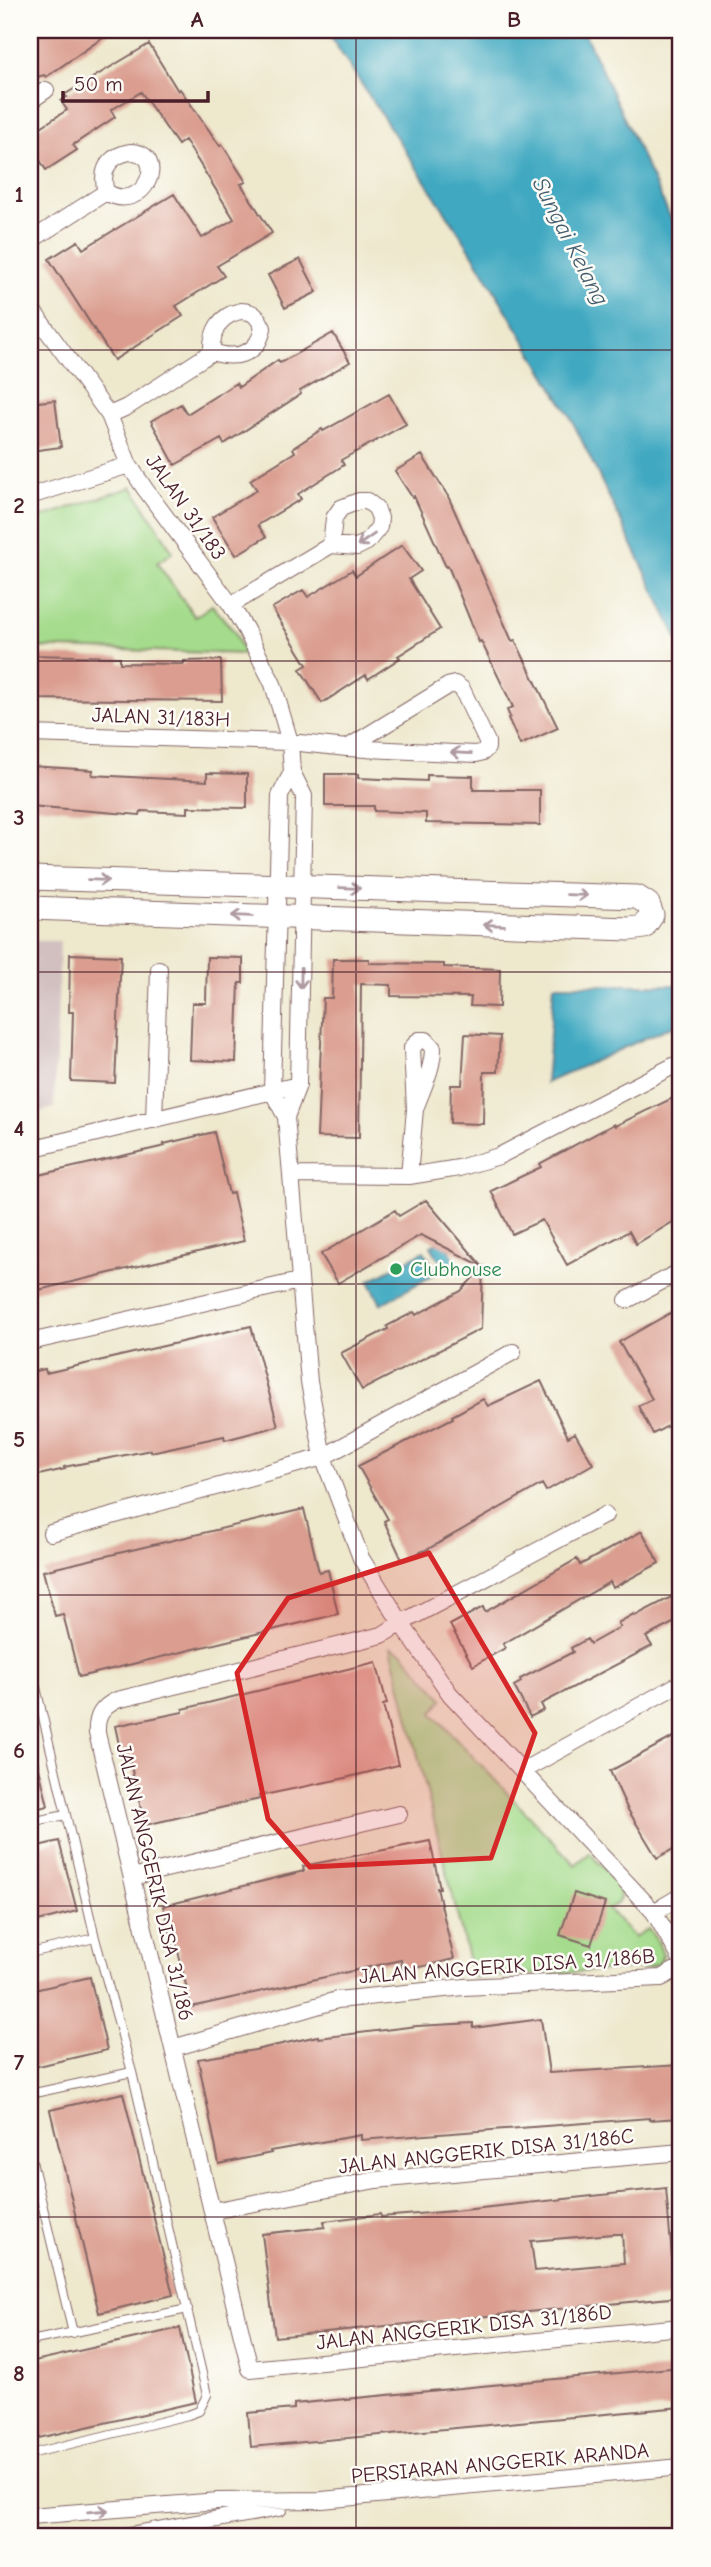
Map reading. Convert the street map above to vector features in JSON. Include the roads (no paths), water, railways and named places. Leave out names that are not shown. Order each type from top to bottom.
[{"type":"street","points":[[30,101],[47,90]]},
{"type":"street","points":[[30,241],[106,192]]},
{"type":"street","name":"JALAN 31/183","points":[[31,310],[109,415],[129,465],[231,605],[246,630],[272,684],[290,742],[292,772]]},
{"type":"street","points":[[109,415],[127,407],[212,352]]},
{"type":"street","points":[[30,496],[129,465]]},
{"type":"street","points":[[231,605],[331,545]]},
{"type":"street","name":"JALAN 31/183H","points":[[30,734],[290,742],[347,748],[475,754],[483,752],[487,748],[487,742],[462,689],[455,684],[448,685],[347,748]]},
{"type":"street","points":[[292,772],[280,796],[272,1091],[286,1118],[309,1382],[323,1457],[361,1559],[450,1694],[654,1912],[681,1959]]},
{"type":"street","points":[[286,1118],[298,1085],[304,824],[304,796],[292,772]]},
{"type":"street","points":[[279,823],[304,824]]},
{"type":"street","points":[[30,878],[637,897],[648,904],[652,915],[644,927],[630,929],[30,908]]},
{"type":"street","points":[[154,1120],[159,969]]},
{"type":"street","points":[[291,1175],[409,1176],[459,1168],[499,1156],[681,1062]]},
{"type":"street","points":[[30,1149],[298,1085]]},
{"type":"street","points":[[409,1176],[415,1109]]},
{"type":"street","points":[[627,1300],[681,1271]]},
{"type":"street","points":[[30,1342],[299,1281]]},
{"type":"street","points":[[51,1533],[323,1457],[513,1352]]},
{"type":"street","points":[[401,1623],[606,1516]]},
{"type":"street","name":"JALAN ANGGERIK DISA 31/186","points":[[250,2369],[97,1733],[97,1722],[100,1712],[117,1700],[382,1635],[401,1623]]},
{"type":"street","points":[[522,1771],[681,1683]]},
{"type":"street","points":[[132,1877],[399,1814]]},
{"type":"street","points":[[654,1912],[681,1896]]},
{"type":"street","name":"JALAN ANGGERIK DISA 31/186B","points":[[173,2048],[337,2000],[464,1987],[661,1978],[681,1967]]},
{"type":"street","name":"JALAN ANGGERIK DISA 31/186C","points":[[212,2211],[376,2180],[681,2152]]},
{"type":"street","name":"JALAN ANGGERIK DISA 31/186D","points":[[250,2369],[681,2327]]},
{"type":"street","name":"PERSIARAN ANGGERIK ARANDA","points":[[30,2516],[218,2501],[322,2500],[681,2467]]},
{"type":"street","name":"PERSIARAN ANGGERIK ARANDA","points":[[119,2537],[322,2500]]},
{"type":"lane","points":[[30,1662],[95,1938],[132,2073],[207,2395],[199,2411],[30,2454]]},
{"type":"lane","points":[[30,1822],[66,1815]]},
{"type":"lane","points":[[30,1953],[95,1938]]},
{"type":"lane","points":[[30,2094],[132,2073]]},
{"type":"lane","points":[[30,2153],[73,2333]]},
{"type":"lane","points":[[30,2342],[188,2309]]},
{"type":"water","name":"Sungai Kelang","points":[[326,30],[583,30],[681,240],[681,646],[570,416],[469,248]]},
{"type":"water","points":[[554,985],[681,985],[681,1022],[546,1083]]},
{"type":"water","points":[[443,1239],[456,1262],[444,1269],[431,1246]]},
{"type":"water","points":[[424,1251],[437,1273],[381,1304],[369,1281]]},
{"type":"place","name":"Clubhouse","points":[[396,1269]]}]
